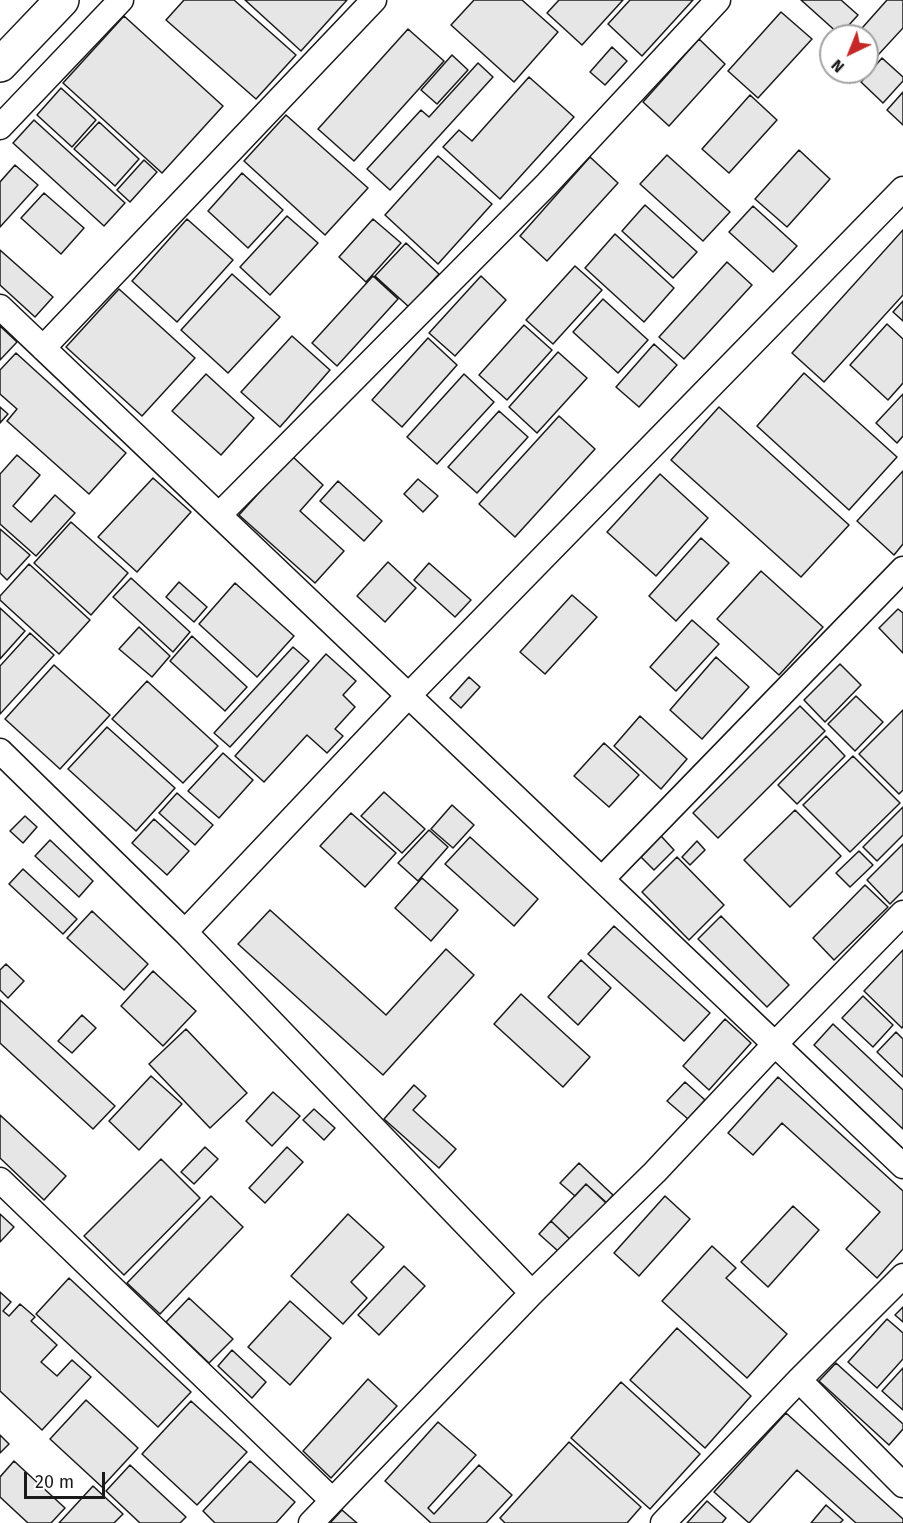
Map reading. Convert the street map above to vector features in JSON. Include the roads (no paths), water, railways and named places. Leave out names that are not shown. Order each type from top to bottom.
[{"type":"main road","points":[[0,65],[62,0]]},
{"type":"street","points":[[0,127],[121,0]]},
{"type":"street","points":[[43,348],[374,0]]},
{"type":"street","points":[[219,515],[547,184],[718,0]]},
{"type":"street","points":[[185,932],[409,695],[903,189]]},
{"type":"street","points":[[0,307],[603,878],[903,1166]]},
{"type":"street","points":[[603,878],[903,569]]},
{"type":"street","points":[[0,751],[185,932],[532,1293]]},
{"type":"street","points":[[311,1523],[532,1293],[655,1172],[776,1043],[903,913]]},
{"type":"street","points":[[0,1180],[332,1500]]},
{"type":"street","points":[[663,1523],[799,1380],[903,1276]]},
{"type":"street","points":[[799,1380],[903,1485]]}]
